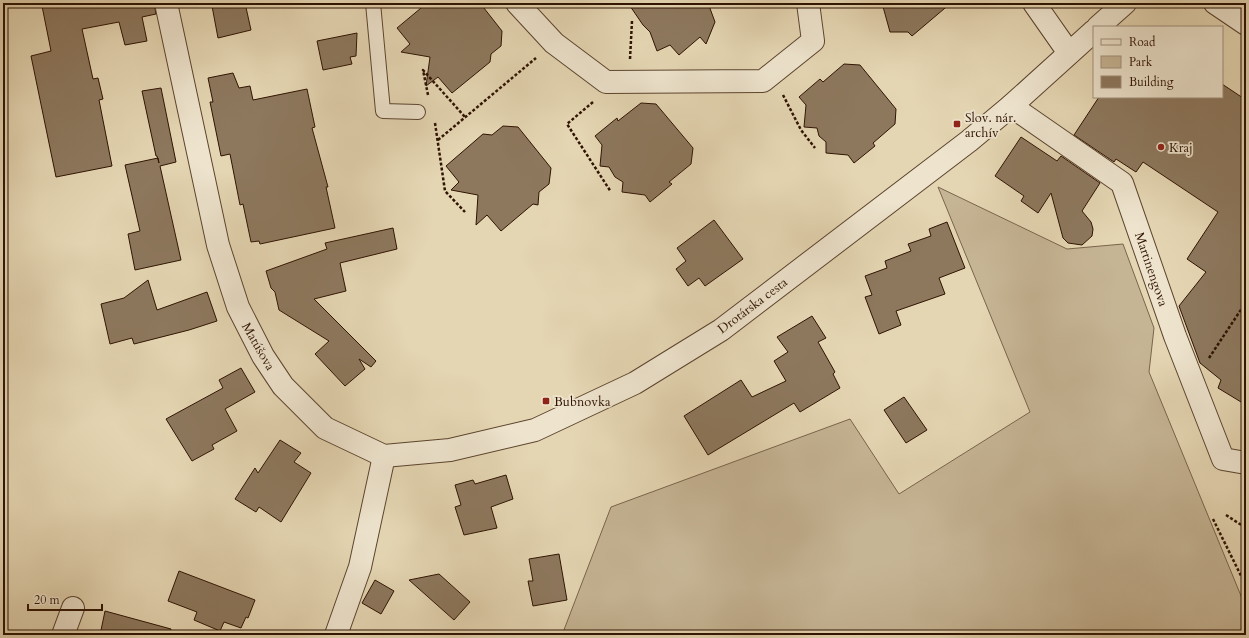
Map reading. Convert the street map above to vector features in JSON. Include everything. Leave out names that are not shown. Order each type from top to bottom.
[{"type":"street","name":"Matúšova","points":[[166,3],[218,245],[238,307],[264,356],[288,392],[325,428],[384,456]]},
{"type":"street","points":[[517,3],[554,43],[606,82],[763,81],[813,41],[808,3]]},
{"type":"street","points":[[1034,3],[1069,53]]},
{"type":"street","points":[[1099,26],[1125,3]]},
{"type":"street","points":[[1215,3],[1246,24]]},
{"type":"street","name":"Drotárska cesta","points":[[384,456],[450,450],[535,430],[634,383],[721,330],[969,141],[1011,106],[1093,32]]},
{"type":"street","name":"Martinengova","points":[[1011,106],[1122,183],[1176,336],[1223,459],[1246,463]]},
{"type":"street","points":[[336,635],[360,567],[384,456]]},
{"type":"street","points":[[63,635],[73,608]]},
{"type":"lane","points":[[373,3],[383,111],[418,112]]},
{"type":"path","points":[[630,60],[632,21]]},
{"type":"path","points":[[438,140],[537,56]]},
{"type":"path","points":[[430,101],[423,70],[465,117]]},
{"type":"path","points":[[780,90],[801,130],[815,148]]},
{"type":"path","points":[[596,100],[567,124],[611,192]]},
{"type":"path","points":[[433,116],[445,191],[465,212]]},
{"type":"path","points":[[1206,362],[1246,302]]},
{"type":"path","points":[[1226,515],[1246,528]]},
{"type":"path","points":[[1213,519],[1246,586]]},
{"type":"green space","points":[[938,187],[1067,249],[1123,244],[1154,328],[1149,372],[1246,608],[1246,635],[562,635],[611,507],[850,419],[899,494],[1030,412]]},
{"type":"building","points":[[58,3],[154,3],[156,14],[142,17],[147,41],[125,45],[119,22],[82,29],[93,79],[98,78],[103,99],[99,100],[112,166],[56,177],[31,56],[51,51],[42,6]]},
{"type":"building","points":[[222,3],[245,3],[251,30],[218,38],[212,6]]},
{"type":"building","points":[[427,3],[480,3],[502,31],[501,46],[491,54],[490,62],[452,93],[438,77],[426,86],[430,57],[401,52],[410,44],[397,28]]},
{"type":"building","points":[[628,3],[708,3],[715,22],[706,44],[700,37],[679,55],[670,45],[657,51],[650,32],[643,25]]},
{"type":"building","points":[[882,3],[951,3],[912,36],[908,32],[890,32]]},
{"type":"building","points":[[357,33],[356,56],[350,57],[352,64],[323,70],[317,41]]},
{"type":"building","points":[[844,64],[860,65],[896,109],[895,124],[873,143],[875,146],[854,163],[848,155],[826,153],[826,142],[819,136],[817,128],[804,127],[806,105],[799,97],[820,79],[823,82]]},
{"type":"building","points":[[233,73],[239,88],[250,86],[253,100],[307,89],[315,127],[312,128],[328,187],[326,187],[335,228],[260,244],[259,241],[251,242],[243,204],[240,205],[230,154],[221,156],[210,102],[213,102],[208,78]]},
{"type":"building","points":[[1223,85],[1246,100],[1246,405],[1218,388],[1221,380],[1200,363],[1179,306],[1206,272],[1187,259],[1218,212],[1143,162],[1136,172],[1116,159],[1114,162],[1074,135],[1098,98],[1223,98]]},
{"type":"building","points":[[161,88],[176,162],[160,166],[181,260],[135,270],[128,234],[140,231],[125,165],[158,158],[156,156],[142,91]]},
{"type":"building","points":[[641,103],[656,104],[693,148],[691,164],[669,182],[672,184],[650,202],[645,195],[622,192],[623,182],[615,177],[609,167],[600,166],[602,145],[595,136],[617,118],[618,121]]},
{"type":"building","points":[[503,126],[518,127],[551,168],[549,184],[539,192],[538,205],[533,204],[501,231],[487,215],[476,225],[478,195],[451,190],[459,182],[446,166],[483,134],[492,135]]},
{"type":"building","points":[[1021,137],[1057,161],[1061,156],[1100,183],[1082,211],[1091,222],[1093,229],[1092,236],[1082,245],[1068,243],[1063,238],[1051,193],[1038,213],[1021,201],[1024,196],[995,176]]},
{"type":"building","points":[[714,220],[743,259],[705,286],[699,278],[688,286],[676,269],[686,261],[677,248]]},
{"type":"building","points":[[947,222],[965,268],[939,278],[945,294],[896,311],[901,325],[879,334],[865,297],[872,295],[865,276],[887,268],[885,261],[911,251],[908,244],[931,236],[929,229]]},
{"type":"building","points":[[393,228],[397,249],[340,263],[346,291],[314,299],[376,361],[371,367],[359,359],[365,369],[345,386],[315,354],[329,341],[279,310],[275,292],[271,288],[266,271],[327,249],[325,243]]},
{"type":"building","points":[[148,280],[157,310],[207,292],[217,321],[134,344],[132,338],[110,344],[101,304],[124,298]]},
{"type":"building","points":[[812,316],[826,338],[818,342],[835,372],[833,374],[840,388],[800,412],[794,403],[708,455],[684,416],[741,380],[752,397],[786,381],[774,361],[788,352],[777,337]]},
{"type":"building","points":[[241,368],[255,392],[225,409],[237,431],[212,445],[214,449],[192,461],[166,419],[223,388],[219,380]]},
{"type":"building","points":[[904,397],[927,430],[906,443],[884,410]]},
{"type":"building","points":[[280,440],[301,453],[294,462],[311,473],[281,522],[259,507],[256,512],[235,499],[255,468],[258,473]]},
{"type":"building","points":[[506,475],[513,499],[491,507],[497,528],[464,535],[455,507],[461,505],[455,485],[473,480],[475,484]]},
{"type":"building","points":[[559,554],[567,600],[533,606],[528,581],[533,581],[529,559]]},
{"type":"building","points":[[179,571],[255,600],[248,618],[246,617],[241,628],[224,622],[220,631],[194,620],[197,612],[168,601]]},
{"type":"building","points":[[439,574],[470,602],[454,620],[409,580]]},
{"type":"building","points":[[375,580],[394,591],[381,614],[362,603]]},
{"type":"building","points":[[105,611],[171,629],[170,635],[100,635]]},
{"type":"place","name":"Slov. nár. archív","points":[[957,124]]},
{"type":"place","name":"Kraj","points":[[1161,147]]},
{"type":"place","name":"Bubnovka","points":[[546,401]]}]
